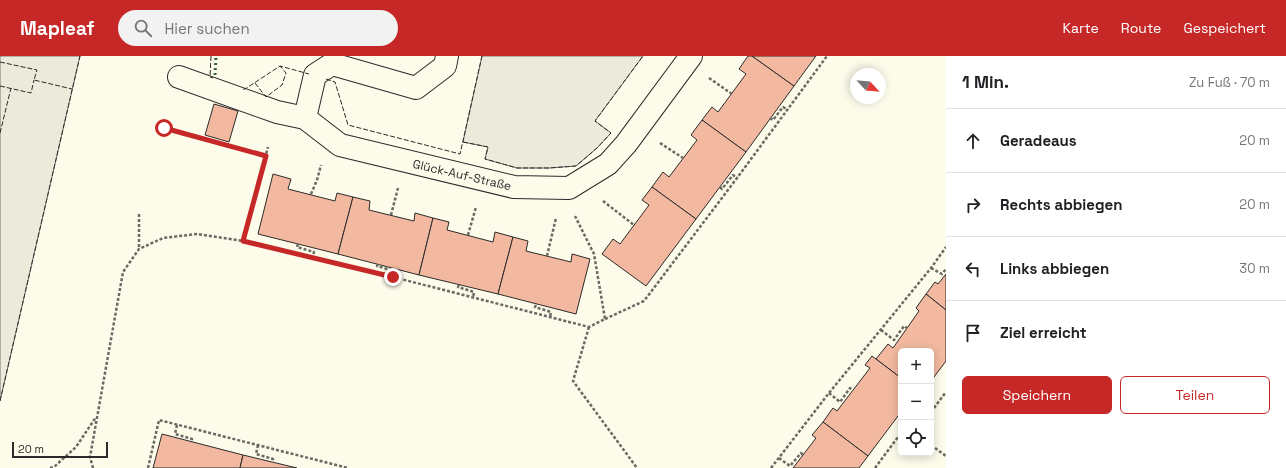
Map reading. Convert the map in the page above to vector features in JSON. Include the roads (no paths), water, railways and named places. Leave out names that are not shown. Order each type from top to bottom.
[{"type":"street","points":[[179,77],[277,112],[305,118],[315,75],[332,64],[416,88],[444,66],[447,56]]},
{"type":"street","name":"Glück-Auf-Straße","points":[[305,118],[340,145],[514,187],[569,188],[608,164],[626,144],[691,56]]}]
